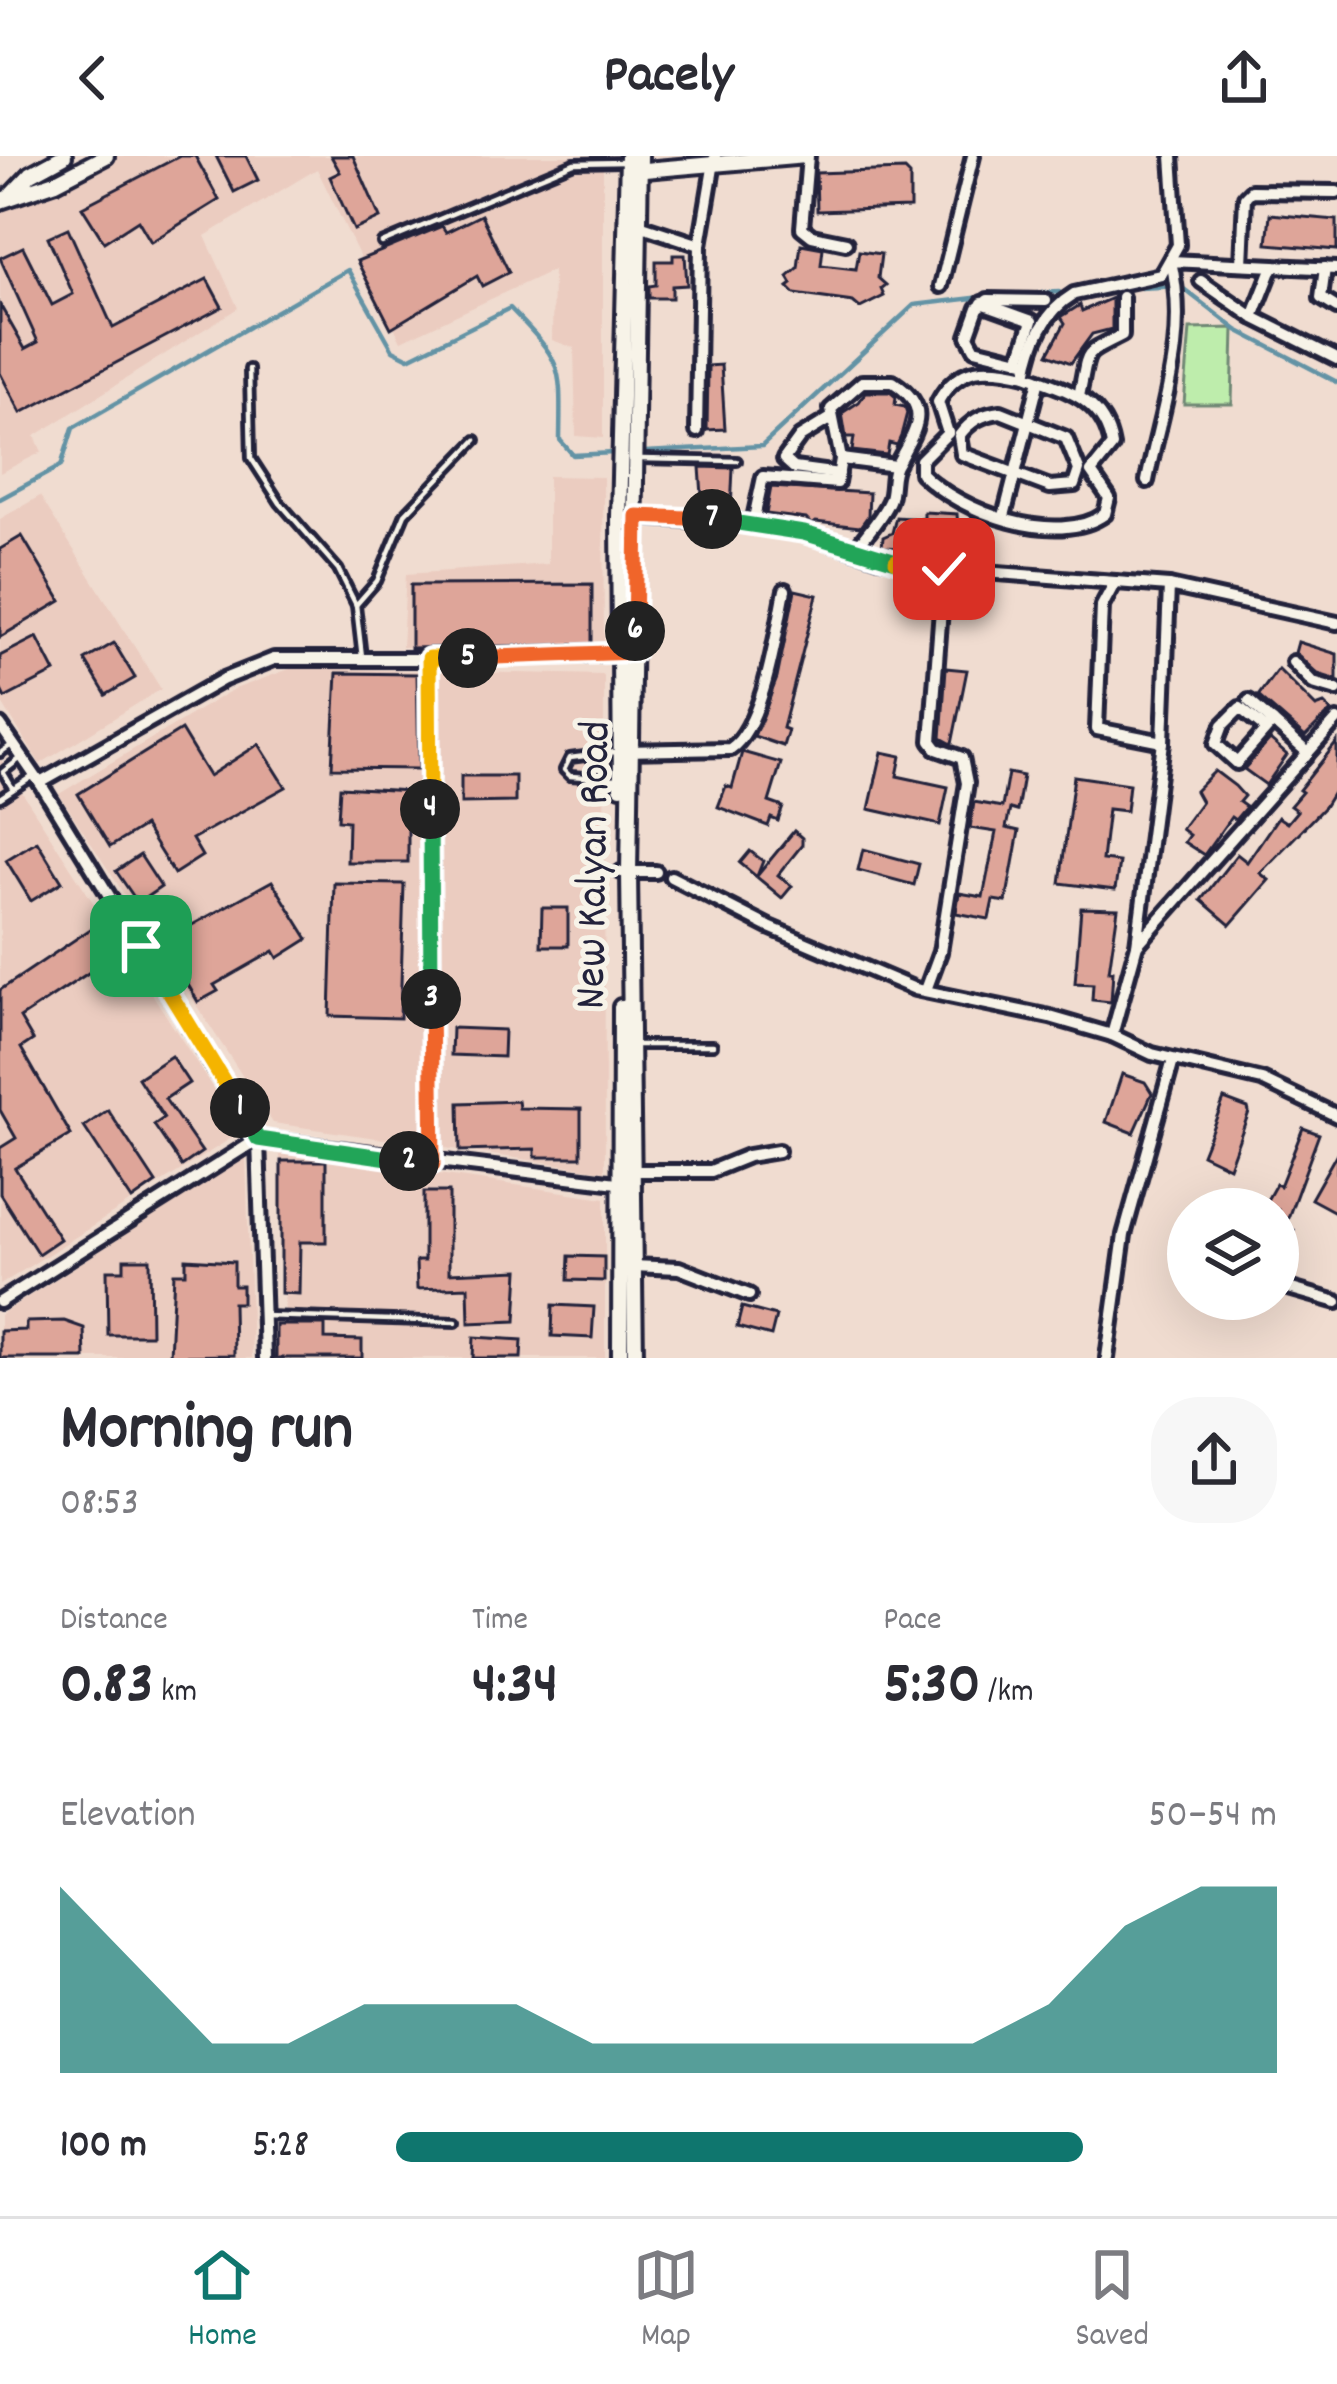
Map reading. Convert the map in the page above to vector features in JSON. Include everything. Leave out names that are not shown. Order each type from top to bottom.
[{"type":"street","points":[[6,197],[31,174],[64,156]]},
{"type":"street","points":[[6,197],[56,182],[106,156]]},
{"type":"street","points":[[633,163],[807,156],[802,228],[812,236],[846,243]]},
{"type":"street","points":[[941,286],[973,156]]},
{"type":"street","points":[[1028,370],[1046,318],[1068,297],[1161,275],[1171,261],[1178,245],[1172,156]]},
{"type":"street","points":[[697,431],[700,245],[715,159]]},
{"type":"street","name":"New Kalyan Road","points":[[628,1266],[625,872],[628,653],[637,516],[631,304],[639,225],[633,163]]},
{"type":"street","name":"New Kalyan Road","points":[[628,653],[620,517],[633,163]]},
{"type":"street","points":[[1242,265],[1245,196],[1251,190],[1337,192]]},
{"type":"street","points":[[639,225],[700,245]]},
{"type":"street","points":[[1171,261],[1331,268],[1321,298],[1337,308]]},
{"type":"street","points":[[1148,481],[1173,380],[1176,296],[1171,261]]},
{"type":"street","points":[[1253,316],[1273,266]]},
{"type":"street","points":[[1202,281],[1253,316],[1337,359]]},
{"type":"street","points":[[1079,396],[1089,352],[1096,344],[1122,335],[1122,296]]},
{"type":"street","points":[[1028,370],[989,368],[965,373],[938,402],[958,448],[968,459],[1058,489],[1074,484],[1112,446],[1103,417],[1079,396],[1028,370],[971,347],[968,336],[982,303],[1046,301]]},
{"type":"street","points":[[982,303],[1032,321],[1028,421],[1004,516]]},
{"type":"street","points":[[753,523],[763,477],[833,485],[842,459],[831,418],[836,403],[862,382],[900,386],[917,404],[919,415],[909,448],[895,466],[891,498],[855,550]]},
{"type":"street","points":[[1001,412],[1028,421],[1066,438],[1085,471],[1109,497],[1106,514],[1085,528],[1044,529],[955,502],[921,473],[920,460],[986,413],[1001,412]]},
{"type":"street","points":[[831,418],[800,437],[784,459],[794,468],[839,474]]},
{"type":"street","points":[[842,459],[895,466]]},
{"type":"street","points":[[620,517],[753,523],[944,569],[1169,586],[1337,623]]},
{"type":"street","points":[[926,990],[940,952],[968,783],[962,758],[932,745],[944,569]]},
{"type":"street","points":[[1115,582],[1102,606],[1097,729],[1163,742]]},
{"type":"street","points":[[1112,1035],[1137,945],[1163,742],[1169,586]]},
{"type":"street","points":[[627,751],[730,749],[740,743],[773,650],[785,590]]},
{"type":"street","points":[[38,779],[224,679],[274,658],[628,653]]},
{"type":"street","points":[[429,658],[433,1164]]},
{"type":"street","points":[[1293,662],[1313,683],[1337,690]]},
{"type":"street","points":[[1249,701],[1269,725]]},
{"type":"street","points":[[1269,725],[1235,764],[1216,744],[1222,727],[1240,709],[1269,725],[1308,752]]},
{"type":"street","points":[[1137,945],[1337,720]]},
{"type":"street","points":[[0,725],[38,779],[258,1139],[265,1358]]},
{"type":"street","name":"New Kalyan Road","points":[[625,872],[621,779],[627,751]]},
{"type":"street","points":[[625,872],[656,872]]},
{"type":"street","points":[[670,877],[769,927],[926,990],[1112,1035],[1173,1060],[1262,1080],[1337,1116]]},
{"type":"street","points":[[1107,1358],[1124,1235],[1173,1060]]},
{"type":"street","points":[[0,1302],[258,1139],[433,1164],[627,1177],[710,1171],[748,1156],[778,1151]]},
{"type":"street","points":[[628,1266],[679,1268],[749,1295]]},
{"type":"street","points":[[620,1358],[628,1266]]},
{"type":"street","points":[[628,1266],[635,1358]]},
{"type":"street","points":[[1299,1291],[1337,1302]]},
{"type":"lane","points":[[382,243],[574,163],[633,163]]},
{"type":"lane","points":[[249,370],[250,458],[280,503],[338,569],[356,605],[362,657]]},
{"type":"lane","points":[[356,605],[377,581],[405,514],[476,440]]},
{"type":"lane","points":[[637,459],[737,461]]},
{"type":"lane","points":[[0,753],[14,744]]},
{"type":"lane","points":[[621,779],[570,776],[564,770],[569,758],[627,751]]},
{"type":"lane","points":[[13,789],[3,770],[22,757]]},
{"type":"lane","points":[[0,798],[38,779]]},
{"type":"lane","points":[[626,1046],[712,1045]]},
{"type":"lane","points":[[263,1316],[456,1322]]},
{"type":"shaded area","points":[[108,156],[603,156],[603,438],[576,436],[574,348],[552,340],[553,270],[401,341],[317,169],[205,236],[238,308],[35,436],[42,452],[0,473],[0,213]]},
{"type":"shaded area","points":[[548,476],[603,477],[604,652],[402,647],[406,574],[548,564]]},
{"type":"shaded area","points":[[40,496],[161,689],[40,764],[0,700],[0,519]]},
{"type":"shaded area","points":[[292,668],[604,675],[605,1171],[273,1123],[59,794],[232,690]]},
{"type":"shaded area","points":[[0,758],[241,1132],[0,1285]]},
{"type":"shaded area","points":[[280,1151],[605,1198],[605,1358],[286,1358]]},
{"type":"shaded area","points":[[246,1157],[252,1358],[0,1358],[0,1315]]},
{"type":"green space","points":[[1234,328],[1232,404],[1184,404],[1190,329]]},
{"type":"building","points":[[180,156],[195,156],[219,200],[151,242],[138,220],[104,242],[82,207]]},
{"type":"building","points":[[216,156],[246,156],[258,180],[234,192]]},
{"type":"building","points":[[331,156],[353,156],[380,218],[354,230],[330,177],[340,172]]},
{"type":"building","points":[[905,170],[910,175],[910,208],[817,211],[816,173]]},
{"type":"building","points":[[1270,214],[1337,220],[1337,250],[1267,244]]},
{"type":"building","points":[[481,215],[509,272],[482,286],[477,276],[391,328],[357,261],[442,226],[446,232]]},
{"type":"building","points":[[68,228],[113,328],[207,279],[222,307],[21,413],[0,373],[0,305],[25,349],[38,342],[0,258],[23,247],[52,305],[73,294],[48,237]]},
{"type":"building","points":[[801,244],[823,248],[821,265],[856,269],[859,251],[881,254],[878,278],[886,285],[881,289],[884,296],[860,308],[853,302],[795,294],[788,287],[792,284],[788,277],[798,268]]},
{"type":"building","points":[[673,255],[685,255],[687,285],[672,286],[672,298],[649,298],[649,286],[656,285],[656,261],[673,261]]},
{"type":"building","points":[[1112,298],[1112,329],[1092,334],[1071,363],[1048,354],[1065,323],[1061,317],[1080,305],[1082,311]]},
{"type":"building","points":[[721,365],[725,429],[707,430],[708,366]]},
{"type":"building","points":[[866,392],[890,392],[896,397],[895,405],[905,407],[907,413],[897,445],[889,443],[887,455],[852,451],[854,437],[846,437],[842,413]]},
{"type":"building","points":[[700,467],[733,468],[731,510],[703,510]]},
{"type":"building","points":[[771,487],[869,493],[868,516],[860,527],[812,525],[806,519],[766,514]]},
{"type":"building","points":[[924,512],[957,514],[959,541],[925,539],[924,549],[882,547],[896,517],[924,519]]},
{"type":"building","points":[[22,536],[61,601],[0,637],[0,549]]},
{"type":"building","points":[[592,584],[592,644],[411,648],[411,585]]},
{"type":"building","points":[[795,590],[817,595],[783,728],[788,730],[783,746],[754,736],[777,678]]},
{"type":"building","points":[[37,637],[55,672],[5,698],[0,688],[0,656]]},
{"type":"building","points":[[1298,642],[1337,654],[1337,680],[1318,674],[1295,653]]},
{"type":"building","points":[[114,643],[135,678],[106,695],[85,660]]},
{"type":"building","points":[[946,668],[967,670],[952,744],[941,738]]},
{"type":"building","points":[[1278,669],[1316,707],[1324,704],[1331,711],[1305,737],[1258,696]]},
{"type":"building","points":[[337,673],[417,674],[419,769],[332,768]]},
{"type":"building","points":[[181,730],[209,776],[259,744],[286,787],[192,839],[202,856],[174,874],[144,826],[110,847],[78,794]]},
{"type":"building","points":[[1270,740],[1287,755],[1266,785],[1244,769]]},
{"type":"building","points":[[1337,742],[1337,786],[1324,807],[1260,873],[1269,880],[1230,925],[1201,900],[1237,854],[1247,862],[1278,817],[1287,823],[1297,811],[1290,806],[1299,790]]},
{"type":"building","points":[[742,752],[781,763],[769,802],[783,807],[778,821],[771,818],[768,826],[718,807],[726,786],[732,788]]},
{"type":"building","points":[[882,752],[901,756],[897,776],[948,787],[940,825],[869,809]]},
{"type":"building","points":[[1215,771],[1244,796],[1239,802],[1246,807],[1235,820],[1231,817],[1204,855],[1184,842],[1189,835],[1181,829],[1201,802],[1195,791]]},
{"type":"building","points":[[1008,773],[1023,776],[1017,811],[1010,809],[1006,828],[1019,831],[1006,902],[993,900],[989,919],[956,913],[959,893],[983,897],[996,832],[970,828],[974,802],[1002,807]]},
{"type":"building","points":[[461,776],[515,776],[515,802],[461,803]]},
{"type":"building","points":[[1074,776],[1129,784],[1126,811],[1108,809],[1102,860],[1119,862],[1115,890],[1060,883]]},
{"type":"building","points":[[340,787],[408,791],[408,862],[347,862],[348,821],[338,820]]},
{"type":"building","points":[[794,831],[802,845],[778,875],[792,886],[782,898],[740,863],[750,851],[763,861],[757,876]]},
{"type":"building","points":[[37,841],[62,882],[31,901],[6,860]]},
{"type":"building","points":[[863,849],[919,864],[914,885],[858,870]]},
{"type":"building","points":[[140,855],[161,887],[138,903],[116,871]]},
{"type":"building","points":[[272,881],[308,939],[278,958],[274,951],[214,985],[218,991],[198,1002],[163,941]]},
{"type":"building","points":[[334,883],[404,884],[400,1018],[330,1016]]},
{"type":"building","points":[[542,908],[568,908],[568,946],[541,946]]},
{"type":"building","points":[[1081,908],[1118,909],[1109,971],[1113,971],[1111,1002],[1092,1000],[1093,984],[1075,983]]},
{"type":"building","points":[[92,928],[111,958],[20,1018],[33,1040],[21,1048],[71,1135],[15,1168],[60,1239],[38,1254],[0,1194],[0,1148],[16,1138],[0,1110],[0,990]]},
{"type":"building","points":[[452,1028],[504,1030],[503,1057],[451,1055]]},
{"type":"building","points":[[171,1056],[189,1083],[165,1099],[202,1152],[182,1166],[154,1125],[164,1118],[138,1078]]},
{"type":"building","points":[[1122,1074],[1145,1082],[1152,1093],[1134,1133],[1106,1122]]},
{"type":"building","points":[[1224,1099],[1249,1112],[1229,1167],[1202,1154]]},
{"type":"building","points":[[518,1101],[519,1108],[581,1109],[581,1157],[535,1157],[535,1149],[460,1151],[459,1103]]},
{"type":"building","points":[[108,1110],[156,1183],[132,1200],[84,1127]]},
{"type":"building","points":[[1303,1128],[1319,1134],[1299,1188],[1274,1188],[1280,1186]]},
{"type":"building","points":[[1337,1153],[1337,1213],[1311,1199]]},
{"type":"building","points":[[281,1161],[326,1161],[326,1242],[300,1242],[299,1294],[281,1293]]},
{"type":"building","points":[[424,1192],[449,1192],[449,1273],[519,1270],[516,1321],[469,1323],[468,1287],[417,1289],[416,1261],[424,1261]]},
{"type":"building","points":[[569,1256],[604,1257],[604,1281],[568,1280]]},
{"type":"building","points":[[124,1259],[150,1259],[151,1335],[108,1335],[107,1270],[124,1270]]},
{"type":"building","points":[[186,1259],[234,1262],[234,1286],[242,1286],[242,1303],[233,1303],[234,1355],[170,1356],[174,1273],[186,1273]]},
{"type":"building","points":[[553,1305],[594,1307],[592,1338],[552,1336]]},
{"type":"building","points":[[742,1307],[776,1316],[771,1336],[737,1327]]},
{"type":"building","points":[[64,1321],[84,1328],[85,1358],[0,1358],[0,1331],[26,1330],[26,1322]]},
{"type":"building","points":[[276,1325],[325,1325],[325,1339],[362,1340],[362,1358],[276,1358]]},
{"type":"building","points":[[474,1337],[522,1340],[521,1358],[473,1358]]},
{"type":"waterway","points":[[0,499],[61,466],[73,428],[348,270],[393,350],[409,358],[510,308],[541,341],[556,366],[560,440],[573,455],[614,453]]},
{"type":"waterway","points":[[1140,288],[1180,286],[1237,330],[1337,382]]},
{"type":"waterway","points":[[1002,295],[1059,292]]},
{"type":"waterway","points":[[645,452],[762,446],[914,305],[991,296]]},
{"type":"route","points":[[141,946],[258,1139],[433,1164],[429,658],[635,652],[637,516],[753,523],[804,533],[879,558],[944,569]]}]
